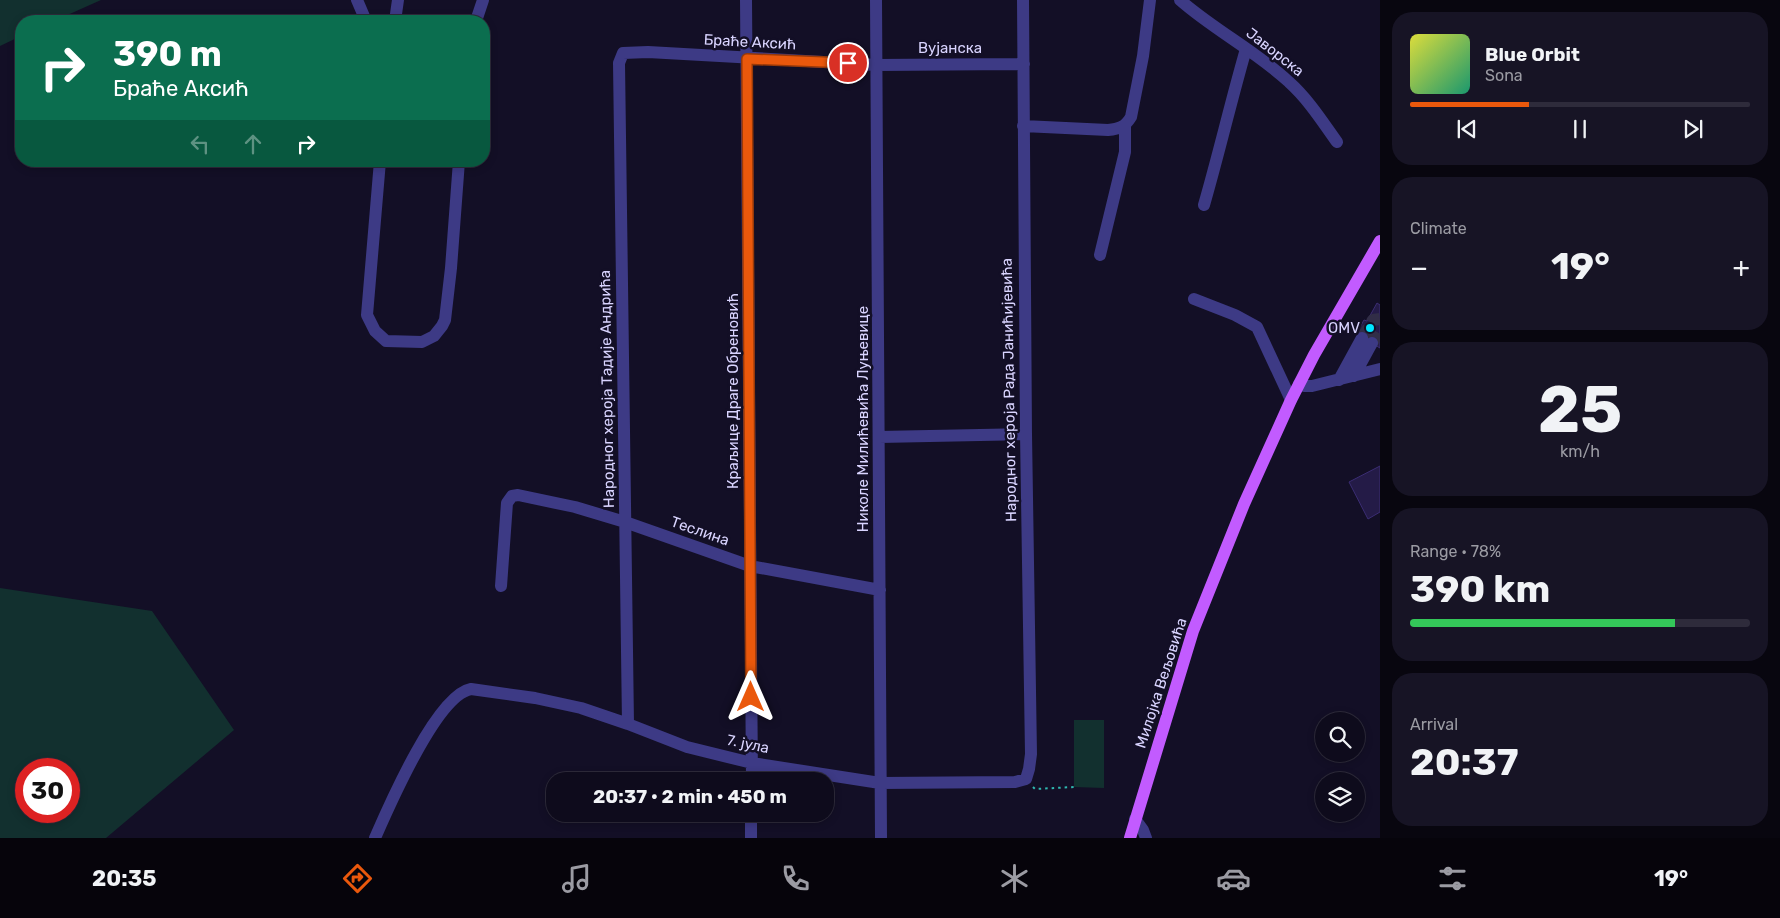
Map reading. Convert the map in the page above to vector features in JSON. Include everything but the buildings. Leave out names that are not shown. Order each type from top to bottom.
[{"type":"main road","points":[[1291,400],[1333,321],[1380,241]]},
{"type":"main road","name":"Милојка Вељовића","points":[[1130,838],[1193,631],[1245,501],[1291,400]]},
{"type":"street","points":[[357,0],[363,15]]},
{"type":"street","points":[[396,15],[398,0]]},
{"type":"street","points":[[478,15],[484,0]]},
{"type":"street","name":"Краљице Драге Обреновић","points":[[746,0],[752,772]]},
{"type":"street","name":"Николе Милићевића Луњевице","points":[[876,0],[881,838]]},
{"type":"street","name":"Народног хероја Рада Јанићијевића","points":[[1023,0],[1026,434],[1031,754],[1026,779]]},
{"type":"street","points":[[1100,255],[1125,152],[1126,125],[1131,117],[1143,56],[1150,0]]},
{"type":"street","name":"Јаворска","points":[[1180,0],[1290,82],[1314,110],[1337,142]]},
{"type":"street","points":[[1204,205],[1222,144],[1246,49]]},
{"type":"street","name":"Браће Аксић","points":[[623,53],[648,52],[876,65]]},
{"type":"street","name":"Народног хероја Тадије Андрића","points":[[623,53],[620,63],[628,724]]},
{"type":"street","name":"Вујанска","points":[[876,65],[1024,64]]},
{"type":"street","points":[[1023,126],[1108,130],[1126,125]]},
{"type":"street","points":[[379,167],[367,315],[375,331],[386,341],[416,342],[434,336],[444,320],[451,268],[459,167]]},
{"type":"street","points":[[1194,299],[1235,315],[1257,328],[1291,400]]},
{"type":"street","points":[[1339,380],[1367,341],[1354,376]]},
{"type":"street","points":[[1299,384],[1312,386],[1376,370],[1380,356]]},
{"type":"street","points":[[879,437],[1026,434]]},
{"type":"street","name":"Теслина","points":[[502,586],[507,503],[512,496],[518,495],[575,507],[625,522],[750,566],[880,590]]},
{"type":"street","name":"7. јула","points":[[376,838],[387,810],[430,728],[451,700],[464,690],[471,689],[535,698],[581,708],[687,747],[752,763],[880,783],[1015,782],[1026,779]]},
{"type":"street","points":[[1135,819],[1146,838]]},
{"type":"street","points":[[751,822],[751,838]]},
{"type":"path","points":[[1026,779],[1035,789],[1074,788]]},
{"type":"green space","points":[[0,0],[101,0],[67,15],[15,15],[15,39],[0,46]]},
{"type":"green space","points":[[0,588],[152,611],[234,730],[106,838],[0,838]]},
{"type":"green space","points":[[1074,720],[1104,720],[1104,788],[1074,787]]},
{"type":"tunnel","points":[[1362,338],[1373,320],[1380,319]]},
{"type":"tunnel","points":[[1372,343],[1380,330]]},
{"type":"place","name":"OMV","points":[[1370,328]]},
{"type":"route","points":[[751,697],[747,59],[848,63]]}]
